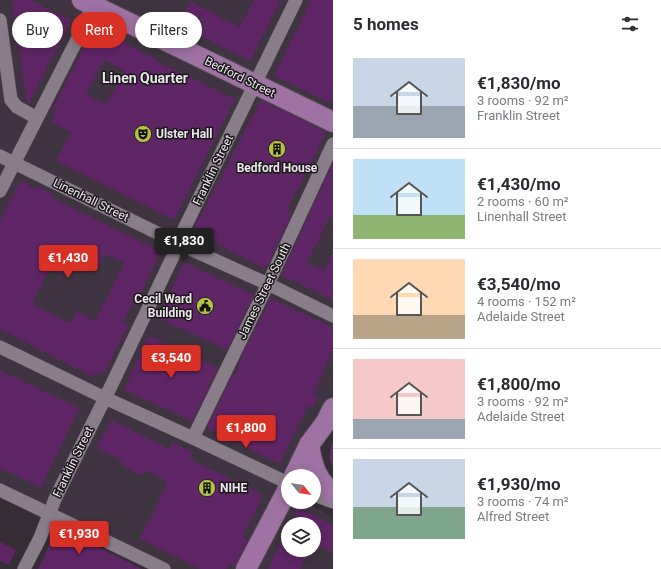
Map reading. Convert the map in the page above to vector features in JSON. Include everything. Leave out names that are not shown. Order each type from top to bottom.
[{"type":"main road","name":"Bedford Street","points":[[90,2],[333,122]]},
{"type":"main road","points":[[297,469],[309,445],[326,422],[333,408]]},
{"type":"main road","points":[[309,445],[316,474],[333,494]]},
{"type":"main road","points":[[246,569],[281,502]]},
{"type":"street","name":"Franklin Street","points":[[24,569],[40,538],[49,513],[197,203],[256,85],[296,0]]},
{"type":"street","points":[[0,191],[85,24],[90,2]]},
{"type":"street","points":[[0,20],[11,100],[17,107],[37,118]]},
{"type":"street","name":"James Street South","points":[[193,438],[268,284],[333,144]]},
{"type":"street","name":"Linenhall Street","points":[[0,156],[333,316]]},
{"type":"street","points":[[0,347],[281,481]]},
{"type":"street","points":[[0,490],[164,569]]},
{"type":"street","points":[[321,498],[333,502]]},
{"type":"shaded area","points":[[0,0],[333,0],[333,405],[303,469],[281,469],[281,509],[318,509],[333,517],[333,569],[165,569],[0,490]]},
{"type":"shaded area","points":[[333,442],[333,469],[330,449]]},
{"type":"building","points":[[12,0],[31,0],[55,12],[14,12]]},
{"type":"building","points":[[254,0],[281,0],[250,61],[202,37],[202,12],[184,12],[190,1],[240,27]]},
{"type":"building","points":[[311,0],[333,0],[333,104],[274,76]]},
{"type":"building","points":[[63,16],[71,20],[63,36]]},
{"type":"building","points":[[127,44],[156,59],[155,61],[235,99],[174,220],[56,161],[71,132],[51,122],[57,110],[53,108],[83,48],[127,48]],"holes":[[[104,60],[124,70],[106,105],[86,95]]]},
{"type":"building","points":[[19,48],[57,48],[29,104],[27,103]]},
{"type":"building","points":[[261,100],[326,132],[287,210],[292,212],[267,267],[264,266],[263,268],[193,231]]},
{"type":"building","points":[[333,163],[333,220],[329,218],[307,263],[324,271],[333,253],[333,300],[281,275]]},
{"type":"building","points":[[20,181],[37,190],[38,187],[54,195],[52,198],[161,251],[137,301],[135,299],[123,322],[128,325],[105,371],[92,376],[0,329],[0,221]],"holes":[[[105,254],[124,263],[95,321],[76,311],[70,323],[32,304],[50,267],[67,276],[76,258],[98,269]]]},
{"type":"building","name":"Cecil Ward Building","points":[[184,262],[254,295],[227,350],[158,318]]},
{"type":"building","points":[[271,298],[333,328],[333,351],[313,394],[318,396],[313,407],[308,405],[279,464],[207,427],[233,374],[235,375],[243,357],[241,357]]},
{"type":"building","points":[[149,336],[218,368],[192,421],[124,390]]},
{"type":"building","points":[[0,370],[79,408],[41,487],[0,468]]},
{"type":"building","name":"NIHE","points":[[111,420],[169,449],[172,442],[193,453],[190,459],[263,495],[242,537],[248,540],[235,566],[229,563],[226,569],[200,569],[140,539],[168,482],[145,470],[142,476],[120,464],[122,460],[97,448]]},
{"type":"building","points":[[298,509],[300,509],[317,517],[294,517]]},
{"type":"building","points":[[321,519],[333,525],[333,553],[321,547]]},
{"type":"building","points":[[59,527],[142,569],[38,569]]},
{"type":"building","points":[[0,542],[16,550],[9,565],[0,561]]},
{"type":"building","points":[[281,542],[281,557],[306,557],[300,569],[268,569]]},
{"type":"place","name":"Ulster Hall","points":[[143,134]]},
{"type":"place","name":"Bedford House","points":[[277,149]]},
{"type":"place","name":"Cecil Ward Building","points":[[205,306]]},
{"type":"place","name":"NIHE","points":[[207,488]]},
{"type":"district","name":"Linen Quarter","points":[[145,78]]}]
